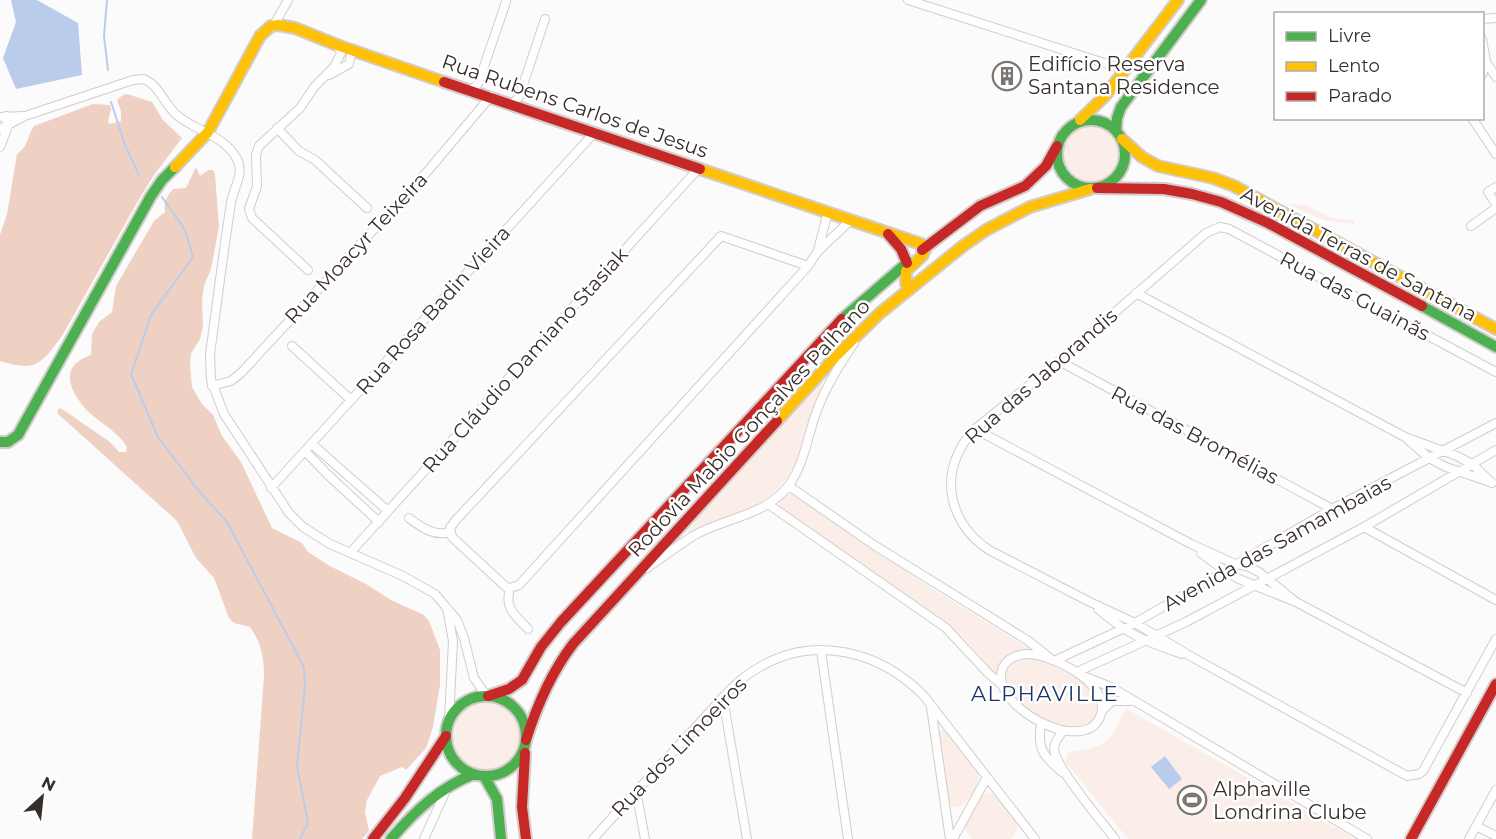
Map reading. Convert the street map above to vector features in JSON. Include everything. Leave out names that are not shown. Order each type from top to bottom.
[{"type":"main road","points":[[373,839],[405,798],[446,736],[449,720],[461,704],[474,697],[508,691],[523,680],[548,637],[821,340],[844,317],[927,246],[980,206],[1025,186],[1033,179],[1046,166],[1066,130],[1092,111],[1178,0]]},
{"type":"main road","points":[[1057,146],[1058,164],[1063,175],[1078,187],[1094,189],[1108,184],[1121,171],[1125,159],[1117,118],[1121,107],[1201,0]]},
{"type":"main road","points":[[0,442],[8,442],[18,435],[156,188],[208,132],[258,40],[267,29],[274,25]]},
{"type":"main road","name":"Rua Rubens Carlos de Jesus","points":[[274,25],[284,25],[927,246]]},
{"type":"main road","points":[[1077,123],[1096,120],[1108,125],[1119,135]]},
{"type":"main road","name":"Avenida Terras de Santana","points":[[1119,135],[1142,158],[1158,166],[1213,177],[1234,186],[1496,329]]},
{"type":"main road","name":"Avenida Terras de Santana","points":[[1094,189],[1142,187],[1172,190],[1205,197],[1234,207],[1269,223],[1496,347]]},
{"type":"main road","name":"Rodovia Mabio Gonçalves Palhano","points":[[526,743],[540,699],[558,665],[580,635],[863,329],[963,246],[1004,219],[1051,200],[1094,189]]},
{"type":"main road","points":[[886,232],[901,249],[907,263]]},
{"type":"main road","points":[[910,289],[906,284],[906,272],[922,256],[927,246]]},
{"type":"main road","points":[[1411,839],[1496,684]]},
{"type":"main road","points":[[487,695],[502,699],[514,707],[525,725],[522,807],[526,839]]},
{"type":"main road","points":[[446,736],[451,756],[461,767],[479,775],[497,799],[501,839]]},
{"type":"main road","points":[[391,839],[431,796],[448,784],[479,775],[495,775],[509,770],[519,760],[526,743]]},
{"type":"street","points":[[274,25],[288,0]]},
{"type":"street","points":[[908,0],[1126,70]]},
{"type":"street","points":[[471,90],[478,84],[506,2]]},
{"type":"street","points":[[512,104],[519,97],[545,19]]},
{"type":"street","points":[[308,270],[252,218],[249,212],[257,184],[256,155],[258,148],[300,108],[322,78],[334,67],[339,60],[340,53],[337,45]]},
{"type":"street","points":[[322,78],[349,64],[352,50]]},
{"type":"street","points":[[1484,50],[1486,62],[1496,77]]},
{"type":"street","points":[[1484,68],[1486,62]]},
{"type":"street","points":[[4,128],[25,116],[140,78],[154,86],[178,116],[208,132],[234,155],[240,170],[231,203],[209,373],[224,414],[289,513],[303,527],[330,544],[427,588],[453,614],[461,629],[474,678],[487,695]]},
{"type":"street","name":"Rua Moacyr Teixeira","points":[[212,386],[226,383],[241,373],[426,173],[491,96]]},
{"type":"street","points":[[0,147],[4,128],[3,117],[25,116]]},
{"type":"street","points":[[1472,120],[1492,141],[1496,154]]},
{"type":"street","points":[[277,128],[299,151],[312,158],[367,208]]},
{"type":"street","name":"Rua Rosa Badin Vieira","points":[[272,488],[595,132]]},
{"type":"street","name":"Rua Cláudio Damiano Stasiak","points":[[350,553],[699,168]]},
{"type":"street","points":[[1471,226],[1496,206],[1488,192],[1496,187]]},
{"type":"street","points":[[818,251],[828,212]]},
{"type":"street","points":[[808,266],[721,236],[455,521],[450,532],[456,540],[506,587],[519,585],[808,266],[818,251],[850,220]]},
{"type":"street","name":"Rua das Guainãs","points":[[1212,230],[1220,227],[1229,229],[1496,372]]},
{"type":"street","name":"Rua das Jaborandis","points":[[1090,602],[977,542],[967,531],[953,500],[950,480],[953,463],[963,441],[975,429],[1059,361],[1212,230]]},
{"type":"street","points":[[1136,293],[1405,437],[1443,450],[1472,464],[1494,484]]},
{"type":"street","points":[[636,575],[694,536],[768,504],[789,486],[804,456],[815,415],[826,389],[863,329]]},
{"type":"street","points":[[292,346],[351,400]]},
{"type":"street","name":"Rua das Bromélias","points":[[1059,361],[1332,509]]},
{"type":"street","name":"Avenida das Samambaias","points":[[1053,659],[1135,623],[1332,509],[1496,423]]},
{"type":"street","points":[[975,429],[1191,544],[1235,564],[1246,566],[1268,579],[1296,602]]},
{"type":"street","points":[[1405,437],[1429,458],[1494,484]]},
{"type":"street","points":[[312,444],[388,512]]},
{"type":"street","name":"Avenida das Samambaias","points":[[1080,674],[1268,579],[1364,527],[1496,450]]},
{"type":"street","points":[[305,451],[378,522]]},
{"type":"street","points":[[789,486],[874,545],[1027,640],[1053,659],[1111,687],[1367,839]]},
{"type":"street","points":[[768,504],[946,628],[988,673],[1004,686]]},
{"type":"street","points":[[409,518],[433,532],[445,534],[450,532]]},
{"type":"street","points":[[1364,527],[1496,600]]},
{"type":"street","points":[[1191,544],[1239,579],[1296,602],[1467,693]]},
{"type":"street","points":[[510,588],[509,607],[528,629]]},
{"type":"street","points":[[1090,602],[1159,635],[1192,657],[1402,774],[1413,776],[1423,771],[1496,639]]},
{"type":"street","points":[[1090,602],[1122,629],[1145,642],[1192,657]]},
{"type":"street","points":[[446,607],[453,641],[449,720]]},
{"type":"street","points":[[821,651],[848,839]]},
{"type":"street","name":"Rua dos Limoeiros","points":[[593,839],[723,698],[749,674],[764,664],[791,655],[821,651],[854,654],[872,659],[911,683],[1035,839]]},
{"type":"street","points":[[1053,659],[1031,654],[1011,658],[1002,670],[1008,696],[1028,715],[1041,723],[1063,731],[1088,729],[1097,722],[1108,703],[1118,699],[1137,704]]},
{"type":"street","points":[[1080,674],[1101,702],[1101,712]]},
{"type":"street","points":[[723,698],[747,839]]},
{"type":"street","points":[[931,706],[951,839]]},
{"type":"street","points":[[1041,723],[1039,736],[1043,754],[1068,777]]},
{"type":"street","points":[[1063,731],[1056,742],[1054,752],[1068,777],[1115,839]]},
{"type":"street","points":[[951,839],[987,777]]},
{"type":"street","points":[[424,839],[448,784]]},
{"type":"street","points":[[1469,839],[1496,790]]},
{"type":"street","points":[[636,791],[645,839]]},
{"type":"street","points":[[1476,826],[1495,837]]},
{"type":"shaded area","points":[[127,94],[152,102],[163,120],[182,138],[154,175],[62,336],[48,354],[37,364],[30,366],[0,361],[0,235],[7,214],[17,154],[26,144],[34,126],[93,104],[110,105],[108,121],[110,124],[121,121],[121,111],[117,100]]},
{"type":"shaded area","points":[[1090,125],[1101,127],[1111,133],[1117,143],[1119,154],[1117,165],[1111,175],[1101,181],[1090,183],[1079,181],[1069,175],[1063,165],[1061,154],[1063,143],[1069,133],[1079,127]]},
{"type":"shaded area","points":[[196,167],[200,176],[208,170],[213,170],[215,174],[219,227],[211,269],[204,286],[203,327],[200,339],[191,354],[192,387],[202,404],[213,415],[222,436],[241,462],[272,528],[302,543],[308,552],[330,566],[366,584],[391,600],[424,615],[429,621],[440,650],[440,685],[433,727],[426,748],[406,770],[402,767],[380,776],[367,800],[365,812],[369,831],[362,839],[252,839],[264,676],[257,639],[250,627],[234,623],[229,618],[214,578],[196,558],[177,521],[57,413],[59,408],[65,411],[110,442],[119,452],[126,452],[127,447],[122,440],[80,402],[72,387],[70,374],[76,363],[91,355],[92,334],[99,322],[112,312],[116,286],[154,221],[165,212],[165,202],[169,195],[173,189],[186,188]]},
{"type":"shaded area","points":[[1286,204],[1306,205],[1331,218],[1354,220],[1354,224],[1324,220]]},
{"type":"shaded area","points":[[823,381],[797,459],[786,479],[775,491],[749,508],[689,533],[685,532]]},
{"type":"shaded area","points":[[790,493],[936,591],[1029,648],[1006,657],[996,674],[994,673],[968,642],[941,619],[778,506],[779,502]]},
{"type":"shaded area","points":[[1031,658],[1063,669],[1092,692],[1096,702],[1094,719],[1091,722],[1072,726],[1057,723],[1026,708],[1014,697],[1007,685],[1006,673],[1014,662]]},
{"type":"shaded area","points":[[487,700],[500,703],[512,710],[519,722],[522,735],[519,748],[512,760],[500,767],[487,770],[474,767],[462,760],[455,748],[452,735],[455,722],[462,710],[474,703]]},
{"type":"shaded area","name":"Alphaville Londrina Clube","points":[[1127,709],[1355,839],[1128,839],[1065,762],[1068,752],[1092,748],[1109,739]]},
{"type":"shaded area","points":[[942,729],[978,773],[973,792],[960,807],[953,807],[948,802],[938,734]]},
{"type":"shaded area","points":[[988,792],[1001,801],[1016,821],[1016,833],[1011,839],[973,839],[966,830],[966,822],[971,812],[981,797]]},
{"type":"water","points":[[11,0],[37,0],[78,23],[82,75],[16,89],[3,58],[16,22]]},
{"type":"water","points":[[1165,756],[1182,779],[1169,789],[1151,767]]},
{"type":"waterway","points":[[107,0],[104,36],[108,70]]},
{"type":"waterway","points":[[111,102],[125,145],[139,175]]},
{"type":"waterway","points":[[162,197],[185,230],[193,257],[151,315],[131,374],[158,437],[199,491],[227,522],[304,667],[305,686],[297,766],[308,823],[300,839]]},
{"type":"traffic: fast","points":[[1116,131],[1121,107],[1201,0]]},
{"type":"traffic: fast","points":[[1084,120],[1098,120],[1110,125],[1120,135],[1125,154],[1120,173],[1110,183],[1098,188],[1084,188],[1072,183],[1062,173],[1057,161],[1057,147],[1062,135],[1072,125],[1084,120]]},
{"type":"traffic: fast","points":[[0,442],[8,442],[18,435],[151,196],[175,167]]},
{"type":"traffic: fast","points":[[842,319],[908,262]]},
{"type":"traffic: fast","points":[[1422,306],[1496,347]]},
{"type":"traffic: fast","points":[[478,696],[494,696],[508,703],[519,714],[526,728],[526,736],[523,751],[508,769],[494,776],[478,776],[464,769],[453,758],[446,744],[446,728],[453,714],[464,703],[478,696]]},
{"type":"traffic: fast","points":[[391,839],[428,801],[474,774]]},
{"type":"traffic: fast","points":[[484,776],[497,799],[501,839]]},
{"type":"traffic: slow","points":[[1080,120],[1105,96],[1178,0]]},
{"type":"traffic: slow","points":[[175,167],[208,132],[260,36],[271,26],[295,28],[444,82]]},
{"type":"traffic: slow","points":[[1122,139],[1142,157],[1158,166],[1213,178],[1234,186],[1496,329]]},
{"type":"traffic: slow","points":[[700,169],[927,246],[922,256],[906,271],[906,284],[910,289]]},
{"type":"traffic: slow","points":[[777,421],[836,356],[880,313],[963,246],[986,230],[1030,207],[1090,189]]},
{"type":"traffic: jam","points":[[444,82],[700,169]]},
{"type":"traffic: jam","points":[[922,250],[980,206],[1025,186],[1046,166],[1057,146]]},
{"type":"traffic: jam","points":[[1097,188],[1164,189],[1221,202],[1268,223],[1422,306]]},
{"type":"traffic: jam","points":[[888,234],[901,249],[907,263]]},
{"type":"traffic: jam","points":[[488,696],[509,689],[522,680],[541,647],[561,622],[842,319]]},
{"type":"traffic: jam","points":[[526,740],[545,690],[573,644],[777,421]]},
{"type":"traffic: jam","points":[[1411,839],[1496,684]]},
{"type":"traffic: jam","points":[[373,839],[405,798],[446,736]]},
{"type":"traffic: jam","points":[[525,753],[522,807],[526,839]]},
{"type":"place","name":"Edifício Reserva Santana Residence","points":[[1007,76]]},
{"type":"place","name":"Alphaville Londrina Clube","points":[[1192,800]]},
{"type":"district","name":"ALPHAVILLE","points":[[1045,694]]}]
